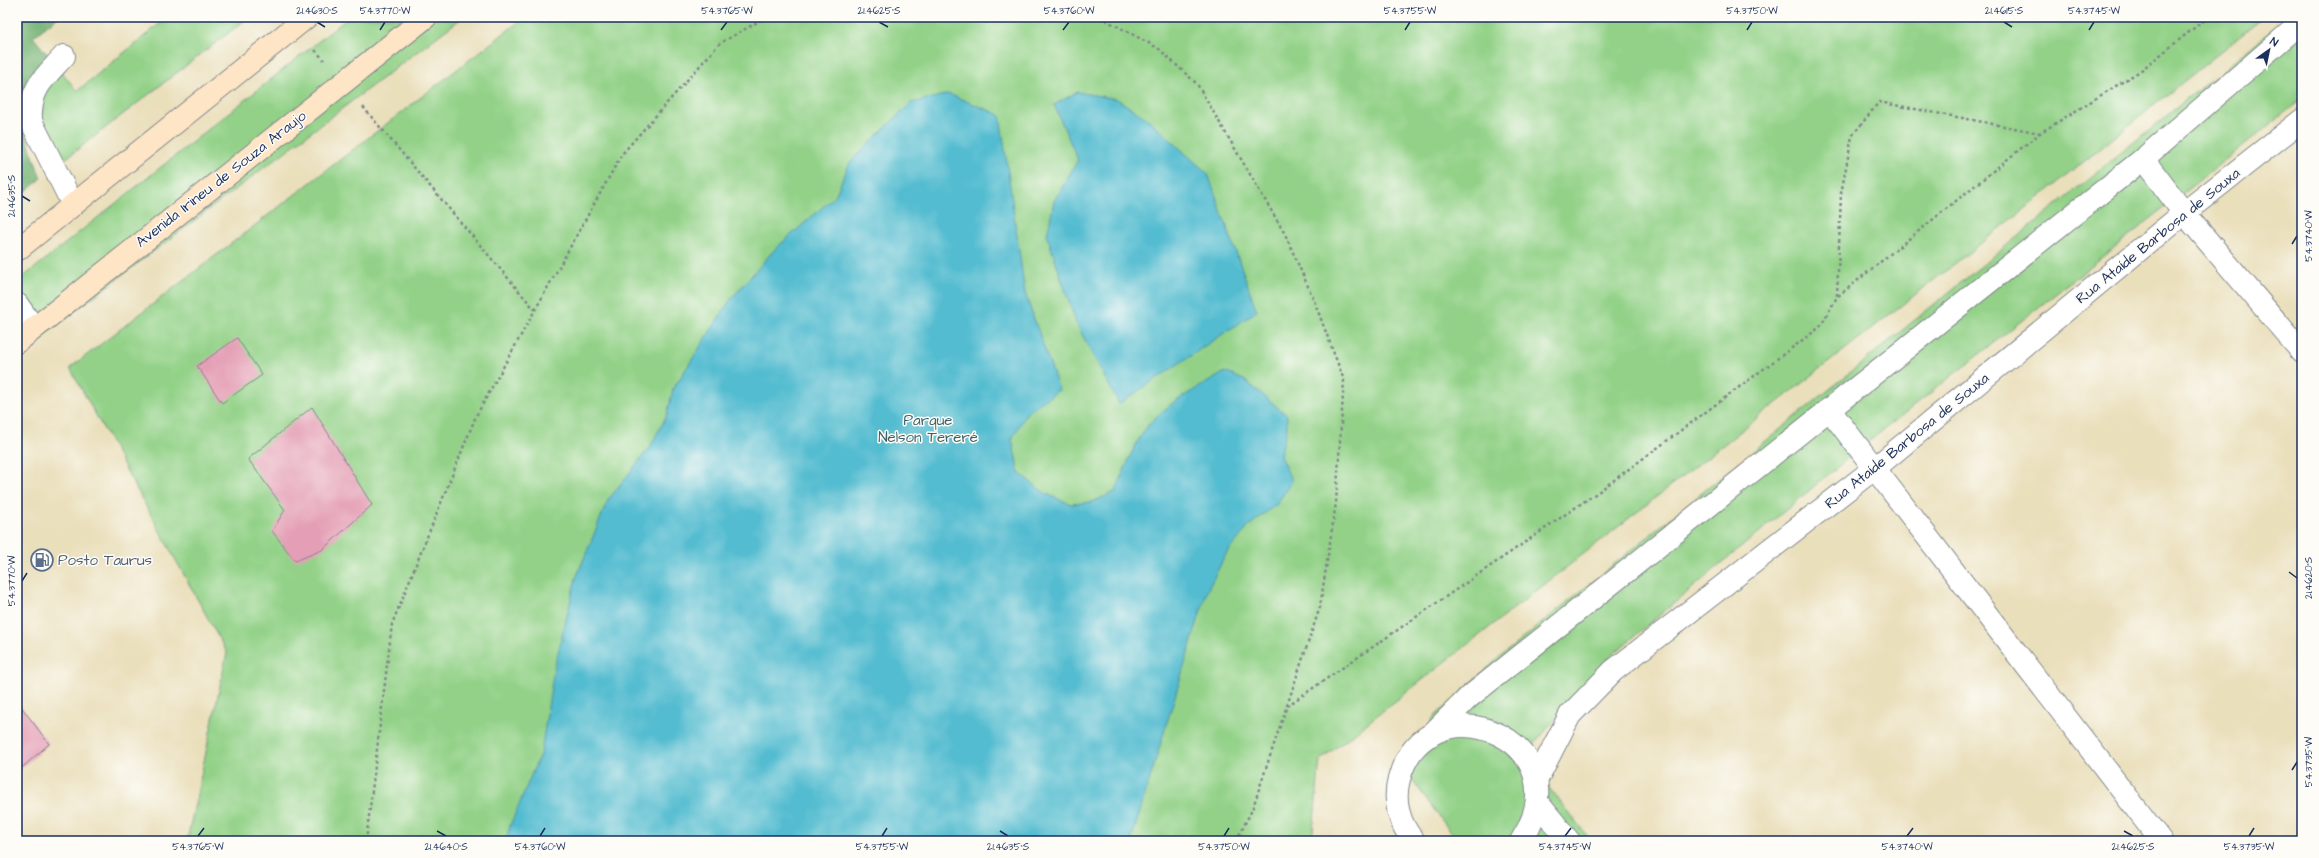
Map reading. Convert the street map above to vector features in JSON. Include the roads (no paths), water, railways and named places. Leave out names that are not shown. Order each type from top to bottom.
[{"type":"main road","name":"Avenida Irineu de Souza Araujo","points":[[17,342],[426,17]]},
{"type":"main road","points":[[17,250],[301,21]]},
{"type":"street","points":[[1409,838],[1398,811],[1396,789],[1402,768],[1414,749],[1431,735],[1468,698],[2143,159],[2302,22]]},
{"type":"street","points":[[64,56],[38,85],[30,106],[31,121],[73,205]]},
{"type":"street","name":"Rua Ataíde Barbosa de Souxa","points":[[1536,781],[1570,715],[1613,671],[1875,468],[2184,213],[2302,120]]},
{"type":"street","points":[[2143,159],[2184,213],[2302,352]]},
{"type":"street","points":[[17,304],[34,328]]},
{"type":"street","points":[[1829,409],[2161,841]]},
{"type":"street","points":[[1431,735],[1452,727],[1474,726],[1495,732],[1514,743],[1528,760],[1536,781],[1538,803],[1532,824],[1521,841]]},
{"type":"street","points":[[1538,803],[1569,841]]},
{"type":"water","points":[[1077,92],[1117,99],[1149,120],[1208,174],[1257,311],[1119,404],[1076,323],[1047,235],[1054,201],[1078,160],[1054,105]]},
{"type":"water","points":[[949,94],[1000,115],[1025,293],[1059,390],[1027,412],[1012,439],[1019,473],[1046,494],[1071,504],[1092,502],[1115,492],[1135,446],[1152,421],[1170,405],[1225,372],[1244,380],[1287,415],[1287,429],[1280,456],[1292,481],[1277,504],[1250,525],[1226,554],[1207,591],[1131,841],[506,841],[510,826],[541,752],[554,669],[576,578],[608,500],[650,447],[667,415],[673,389],[731,299],[774,250],[835,196],[850,162],[911,103]]},
{"type":"place","name":"Posto Taurus","points":[[42,560]]},
{"type":"park label","name":"Parque Nelson Tereré","points":[[928,428]]}]
